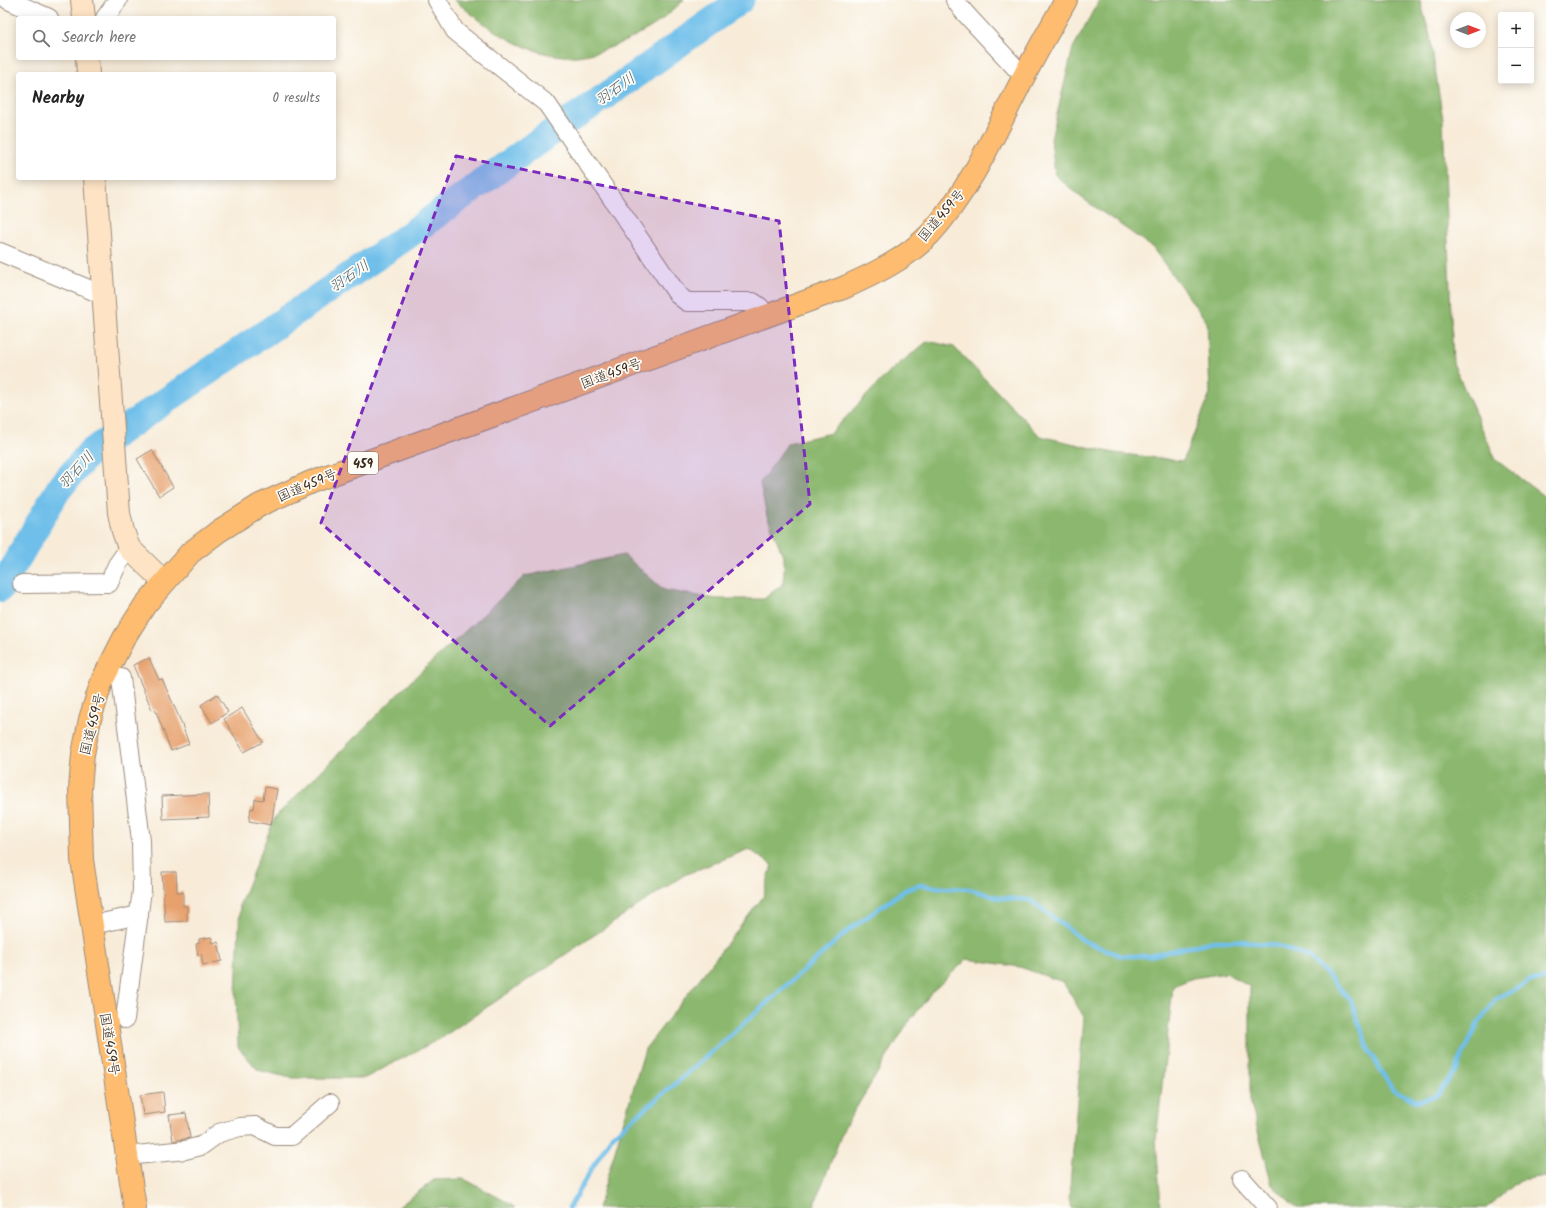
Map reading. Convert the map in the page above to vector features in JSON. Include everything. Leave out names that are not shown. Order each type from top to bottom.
[{"type":"highway","name":"国道459号","points":[[135,1208],[82,860],[80,789],[83,754],[89,726],[102,681],[124,638],[145,605],[190,553],[260,505],[311,482],[843,288],[871,275],[899,259],[929,234],[954,204],[977,169],[1024,77],[1066,0]]},
{"type":"street","points":[[8,0],[45,16]]},
{"type":"street","points":[[82,0],[84,16]]},
{"type":"street","points":[[106,16],[118,0]]},
{"type":"street","points":[[437,0],[455,31],[547,104],[678,295],[687,302],[753,302],[760,307],[766,316]]},
{"type":"street","points":[[955,0],[964,12],[1024,77]]},
{"type":"street","points":[[87,60],[88,72]]},
{"type":"street","points":[[95,180],[114,447],[123,531],[129,548],[164,582]]},
{"type":"street","points":[[0,252],[103,295]]},
{"type":"street","points":[[22,584],[110,583],[118,565],[129,548]]},
{"type":"street","points":[[121,678],[141,841],[142,890],[125,1019]]},
{"type":"street","points":[[92,925],[139,915]]},
{"type":"street","points":[[126,1156],[186,1150],[201,1146],[219,1133],[240,1127],[255,1126],[275,1136],[292,1136],[330,1103]]},
{"type":"street","points":[[1242,1179],[1268,1208]]},
{"type":"highlighted area","points":[[456,156],[779,221],[810,504],[550,726],[321,523]]},
{"type":"green space","points":[[454,0],[684,0],[660,21],[623,42],[587,55],[563,56],[536,51],[503,36],[488,27]]},
{"type":"green space","points":[[1099,0],[1420,0],[1430,36],[1443,120],[1453,363],[1496,460],[1546,498],[1546,1176],[1520,1180],[1486,1208],[1297,1208],[1272,1185],[1250,1100],[1250,987],[1226,973],[1193,978],[1173,986],[1156,1140],[1161,1208],[1071,1208],[1069,1198],[1084,1017],[1063,982],[1020,967],[967,959],[933,991],[907,1024],[844,1128],[813,1208],[598,1208],[645,1049],[763,897],[772,865],[749,849],[684,875],[441,1038],[365,1078],[291,1078],[258,1070],[238,1047],[236,993],[240,904],[275,817],[410,682],[525,576],[624,555],[664,590],[716,599],[764,599],[784,583],[784,558],[767,516],[760,483],[788,443],[831,433],[889,372],[928,341],[954,347],[1040,436],[1114,453],[1183,461],[1210,394],[1207,322],[1152,247],[1082,198],[1055,175],[1051,139],[1073,48]]},
{"type":"green space","points":[[464,1179],[509,1203],[515,1208],[397,1208],[434,1180]]},
{"type":"building","points":[[152,450],[173,487],[159,496],[137,459]]},
{"type":"building","points":[[149,658],[159,680],[162,679],[189,744],[171,751],[155,709],[152,710],[133,665]]},
{"type":"building","points":[[217,694],[228,712],[212,723],[201,705]]},
{"type":"building","points":[[242,708],[263,742],[244,752],[224,719]]},
{"type":"building","points":[[265,787],[277,789],[271,825],[249,821],[251,808],[254,809],[255,799],[263,800]]},
{"type":"building","points":[[208,794],[209,817],[163,819],[162,796]]},
{"type":"building","points":[[162,872],[176,872],[177,892],[183,892],[183,906],[187,906],[187,921],[165,922]]},
{"type":"building","points":[[211,937],[213,943],[218,942],[222,961],[203,965],[201,954],[198,955],[196,944],[199,943],[199,939]]},
{"type":"building","points":[[163,1092],[165,1112],[143,1115],[140,1095]]},
{"type":"building","points":[[186,1113],[190,1138],[173,1141],[169,1115]]},
{"type":"waterway","name":"羽石川","points":[[0,589],[58,490],[89,453],[406,237],[539,141],[610,93],[741,0]]},
{"type":"waterway","points":[[569,1208],[612,1136],[681,1079],[850,929],[905,890],[920,885],[969,889],[1000,898],[1030,900],[1084,941],[1121,956],[1149,956],[1214,941],[1241,941],[1279,946],[1309,958],[1327,974],[1351,1001],[1369,1051],[1392,1089],[1416,1101],[1436,1096],[1454,1074],[1478,1023],[1496,999],[1530,981],[1546,979]]}]
